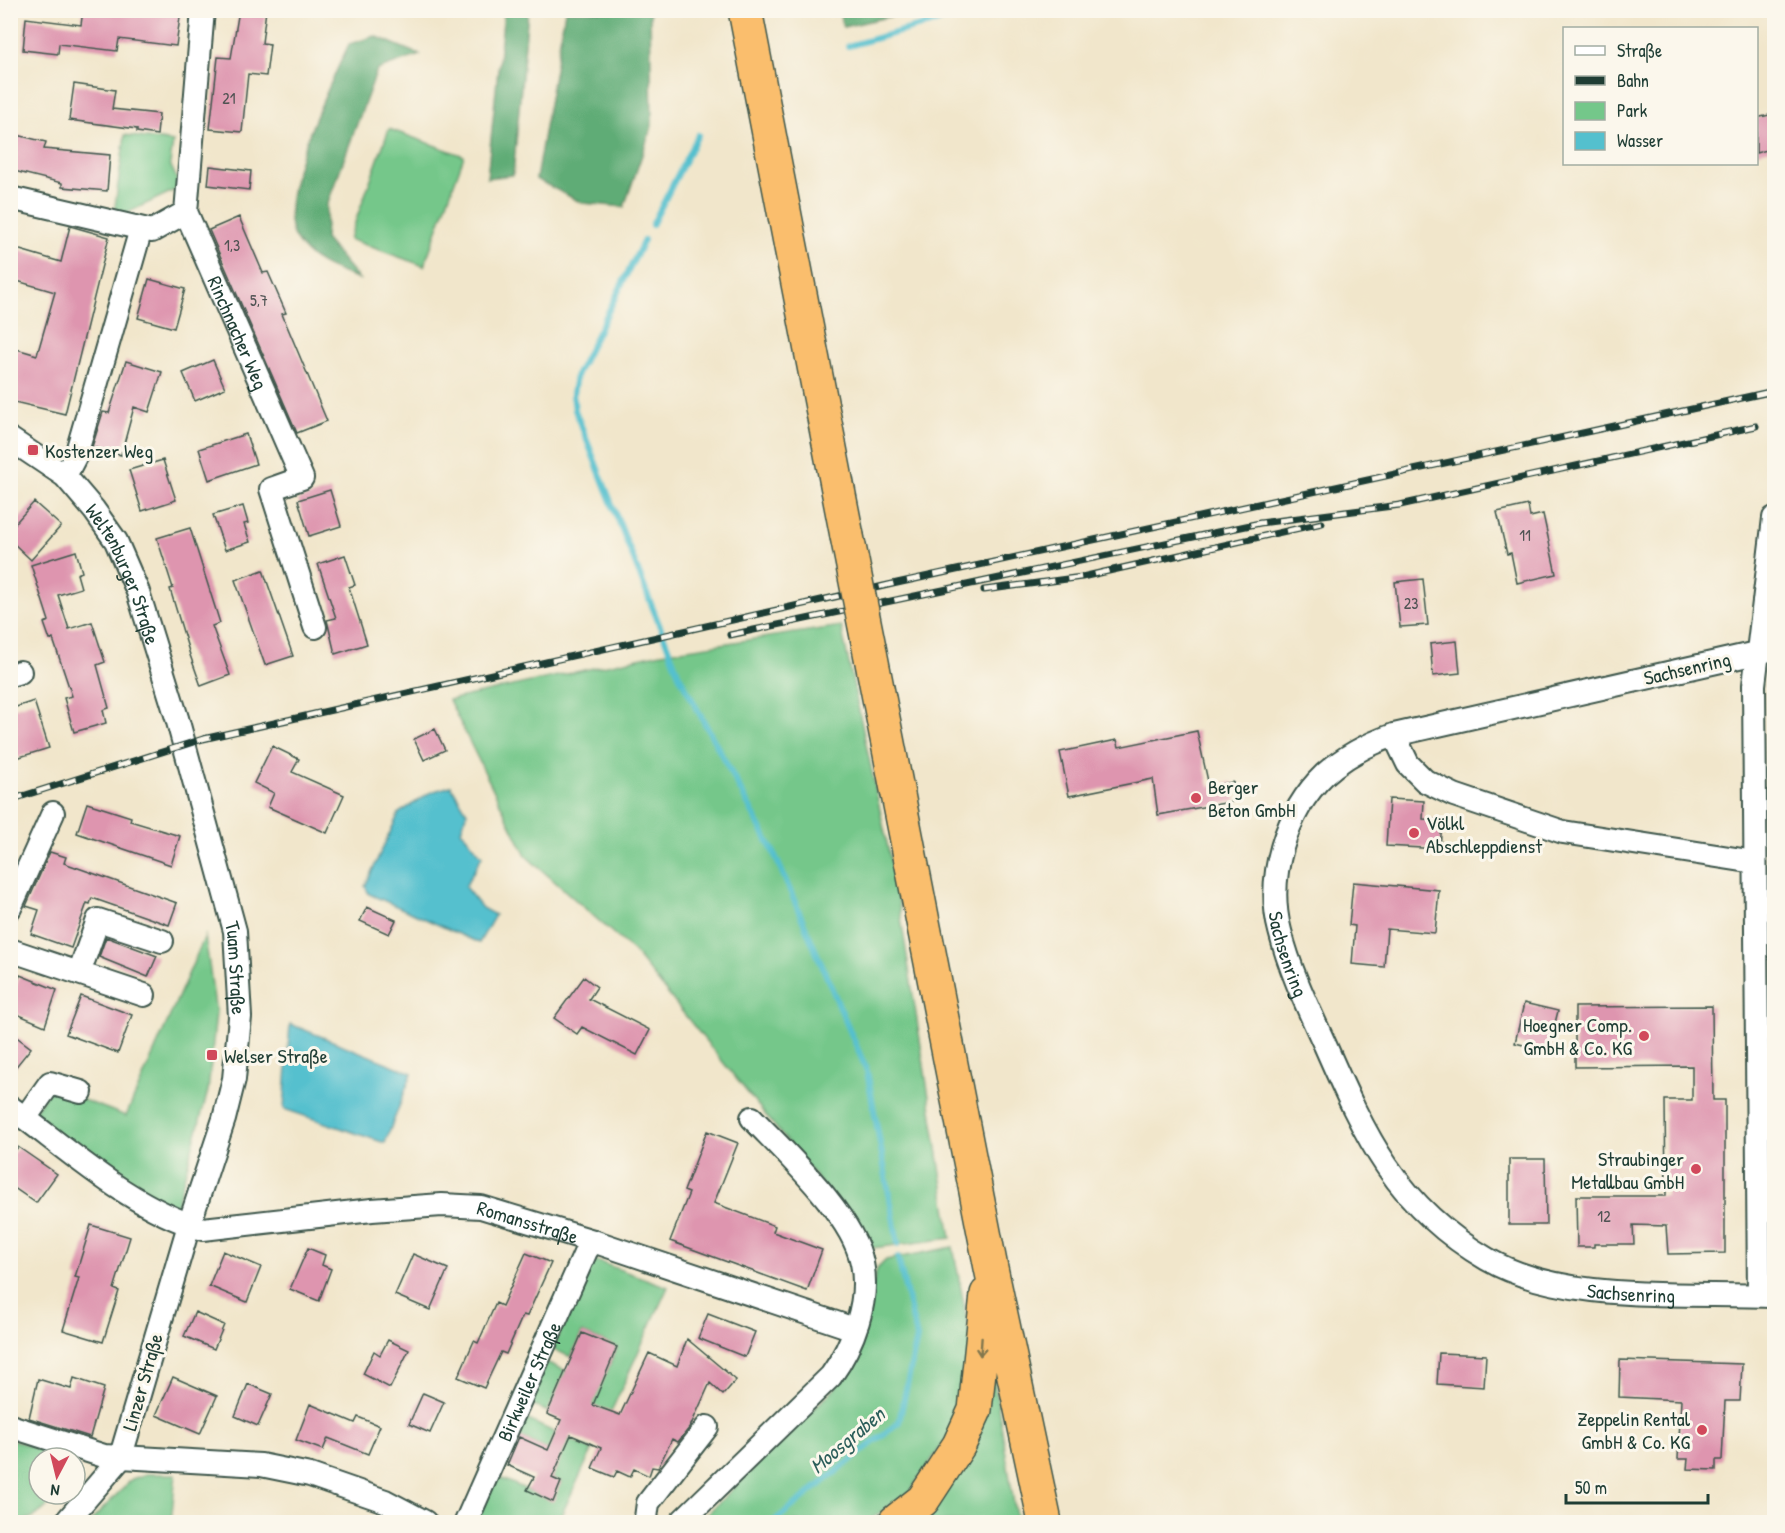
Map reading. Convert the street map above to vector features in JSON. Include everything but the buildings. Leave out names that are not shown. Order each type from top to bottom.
[{"type":"highway","points":[[745,10],[991,1268],[1045,1522]]},
{"type":"highway","points":[[896,1522],[923,1500],[958,1445],[975,1410],[991,1268]]},
{"type":"street","name":"Rinchnacher Weg","points":[[203,10],[186,212],[302,478],[271,489],[315,627]]},
{"type":"street","points":[[10,198],[152,231],[186,212]]},
{"type":"street","points":[[65,476],[76,455],[141,229]]},
{"type":"street","name":"Weltenburger Straße","points":[[10,439],[65,476],[94,510],[116,541],[138,592],[184,745]]},
{"type":"street","points":[[1767,1295],[1755,862],[1754,685],[1767,650],[1774,518]]},
{"type":"street","name":"Sachsenring","points":[[1767,650],[1394,735],[1361,747],[1324,775],[1300,804],[1286,836],[1277,869],[1275,902],[1279,929],[1295,976],[1353,1109],[1374,1149],[1404,1193],[1442,1228],[1488,1260],[1538,1279],[1597,1291],[1767,1295]]},
{"type":"street","points":[[1394,735],[1408,764],[1425,781],[1455,795],[1563,832],[1755,862]]},
{"type":"street","name":"Tuam Straße","points":[[184,745],[235,931],[240,1017],[234,1079],[214,1155],[189,1225]]},
{"type":"street","points":[[10,908],[53,813]]},
{"type":"street","points":[[79,973],[98,920],[162,941]]},
{"type":"street","points":[[10,950],[144,995]]},
{"type":"street","points":[[81,1092],[50,1083],[18,1113],[132,1196],[189,1225]]},
{"type":"street","points":[[681,1522],[831,1376],[846,1354],[864,1288],[862,1262],[832,1204],[752,1118]]},
{"type":"street","name":"Romansstraße","points":[[189,1225],[203,1229],[372,1210],[442,1205],[481,1207],[593,1241],[854,1329]]},
{"type":"street","name":"Linzer Straße","points":[[66,1522],[120,1459],[189,1225]]},
{"type":"street","name":"Birkweiler Straße","points":[[466,1522],[586,1251],[593,1241]]},
{"type":"street","points":[[10,1426],[120,1459],[261,1465],[310,1475],[385,1501],[425,1522]]},
{"type":"street","points":[[648,1522],[645,1518],[648,1503],[708,1427]]},
{"type":"green space","points":[[839,10],[914,11],[843,27]]},
{"type":"green space","points":[[504,11],[528,11],[513,175],[487,178]]},
{"type":"green space","points":[[565,11],[650,11],[652,126],[624,207],[582,203],[536,179]]},
{"type":"green space","points":[[375,36],[420,55],[377,70],[327,205],[325,239],[359,279],[315,260],[301,247],[295,238],[290,220],[291,197],[307,141],[349,44]]},
{"type":"green space","points":[[389,129],[464,156],[424,266],[349,239]]},
{"type":"green space","points":[[125,135],[173,142],[170,164],[177,179],[177,189],[125,214],[114,213]]},
{"type":"green space","points":[[841,626],[896,886],[951,1238],[873,1248],[634,952],[526,856],[449,700],[661,653]]},
{"type":"green space","points":[[205,936],[216,1013],[208,1091],[174,1214],[31,1116],[51,1088],[126,1116]]},
{"type":"green space","points":[[953,1247],[971,1342],[957,1424],[909,1492],[867,1522],[699,1522],[836,1387],[855,1354],[877,1269],[886,1260]]},
{"type":"green space","points":[[592,1262],[599,1262],[668,1287],[599,1438],[528,1402],[546,1362],[598,1385],[605,1376],[617,1347],[582,1333],[571,1357],[552,1349]]},
{"type":"green space","points":[[992,1369],[1017,1522],[920,1522]]},
{"type":"green space","points":[[522,1417],[592,1450],[558,1522],[475,1522],[496,1476],[552,1501],[561,1482],[552,1478],[561,1456],[520,1437],[508,1462],[503,1459]]},
{"type":"green space","points":[[11,1439],[31,1446],[27,1446],[27,1506],[47,1506],[31,1518],[11,1522]]},
{"type":"green space","points":[[146,1474],[176,1474],[171,1522],[90,1522],[132,1479]]},
{"type":"water","points":[[451,786],[467,812],[461,830],[482,856],[465,887],[482,908],[495,915],[479,943],[369,894],[365,886],[399,813],[431,792]]},
{"type":"water","points":[[290,1024],[412,1073],[385,1143],[284,1109]]},
{"type":"waterway","points":[[848,46],[978,10]]},
{"type":"waterway","points":[[652,225],[698,135]]},
{"type":"waterway","points":[[644,240],[576,376],[573,394],[575,410],[679,675],[774,853],[867,1071],[898,1244]]},
{"type":"waterway","name":"Moosgraben","points":[[773,1522],[899,1422],[917,1338],[898,1258]]},
{"type":"railway","points":[[10,800],[203,739],[897,583],[1774,391]]},
{"type":"railway","points":[[730,635],[1260,523],[1400,505],[1756,426]]},
{"type":"railway","points":[[984,590],[1082,577],[1322,523]]},
{"type":"place","name":"Kostenzer Weg","points":[[33,450]]},
{"type":"place","name":"Berger Beton GmbH","points":[[1196,798]]},
{"type":"place","name":"Völkl Abschleppdienst","points":[[1414,833]]},
{"type":"place","name":"Hoegner Comp. GmbH & Co. KG","points":[[1644,1036]]},
{"type":"place","name":"Welser Straße","points":[[212,1055]]},
{"type":"place","name":"Straubinger Metallbau GmbH","points":[[1696,1169]]},
{"type":"place","name":"Zeppelin Rental GmbH & Co. KG","points":[[1702,1430]]}]
